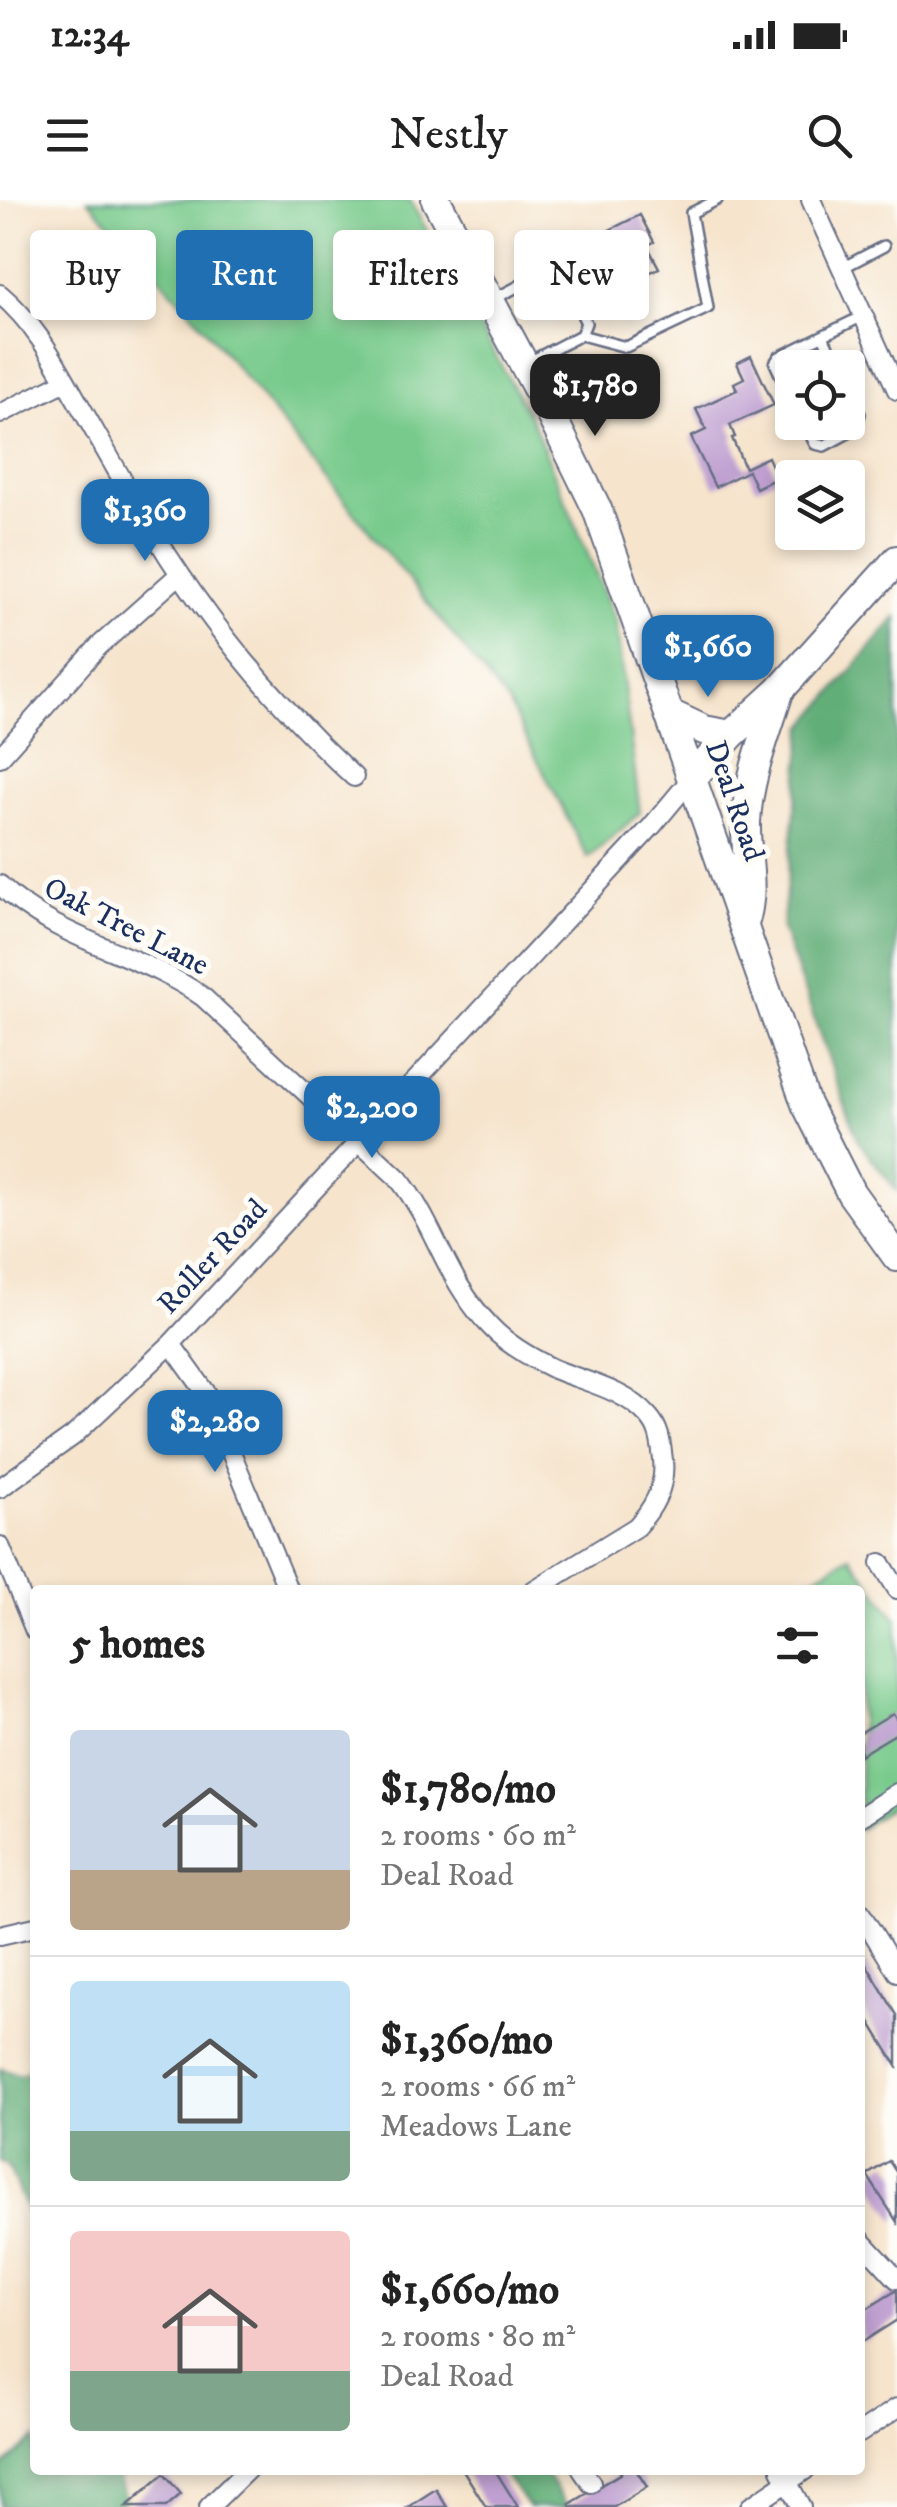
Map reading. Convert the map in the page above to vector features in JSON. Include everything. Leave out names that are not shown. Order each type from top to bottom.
[{"type":"street","name":"Deal Road","points":[[436,200],[452,230]]},
{"type":"street","points":[[811,200],[897,390]]},
{"type":"street","points":[[0,294],[32,325],[52,353],[180,574],[251,668],[354,777]]},
{"type":"street","name":"Deal Road","points":[[494,308],[597,510],[806,1104],[851,1193],[897,1257]]},
{"type":"street","points":[[0,414],[66,381]]},
{"type":"street","points":[[692,778],[779,691],[897,560]]},
{"type":"street","points":[[0,757],[99,646],[180,574]]},
{"type":"street","points":[[743,926],[751,901],[746,840],[751,785],[779,691]]},
{"type":"street","points":[[670,714],[704,730],[732,735]]},
{"type":"street","name":"Roller Road","points":[[0,1488],[73,1436],[171,1344],[692,778]]},
{"type":"street","name":"Oak Tree Lane","points":[[0,884],[38,915],[63,929],[176,980],[203,997],[411,1194],[460,1292],[493,1330],[532,1358],[630,1400],[651,1419],[659,1434],[666,1480],[647,1516],[636,1527],[542,1585]]},
{"type":"street","points":[[171,1344],[207,1394],[286,1585]]},
{"type":"street","points":[[0,1546],[30,1619]]},
{"type":"street","points":[[880,1563],[897,1589]]},
{"type":"street","points":[[865,1814],[897,1793]]},
{"type":"street","points":[[865,1920],[897,1972]]},
{"type":"street","points":[[0,1935],[30,1928]]},
{"type":"street","points":[[865,2244],[897,2279]]},
{"type":"street","points":[[865,2430],[897,2408]]},
{"type":"street","points":[[219,2504],[242,2475]]},
{"type":"street","points":[[750,2507],[784,2476],[801,2507]]},
{"type":"lane","points":[[580,335],[626,347],[708,308],[691,212],[717,200]]},
{"type":"lane","points":[[842,268],[884,246]]},
{"type":"lane","points":[[494,298],[559,265],[586,323],[580,335],[524,364]]},
{"type":"lane","points":[[794,350],[864,316]]},
{"type":"lane","points":[[823,336],[830,350]]},
{"type":"lane","points":[[813,440],[824,446],[835,440]]},
{"type":"green space","points":[[88,200],[410,200],[427,230],[333,230],[333,320],[476,320],[534,425],[616,622],[640,813],[588,858],[508,703],[198,320],[313,320],[313,230],[176,230],[176,295],[156,274],[156,230],[116,230]]},
{"type":"green space","points":[[897,616],[897,1191],[858,1141],[782,929],[804,727]]},
{"type":"green space","points":[[850,1556],[897,1619],[897,1802],[865,1825],[865,1585],[802,1585]]},
{"type":"green space","points":[[0,2069],[22,2075],[30,2069],[30,2218],[8,2166],[0,2161]]},
{"type":"green space","points":[[30,2442],[30,2475],[118,2475],[125,2500],[116,2507],[0,2507],[0,2469]]},
{"type":"green space","points":[[505,2475],[547,2475],[568,2507],[529,2507]]},
{"type":"building","points":[[640,215],[648,230],[610,230]]},
{"type":"building","points":[[649,249],[659,268],[649,273]]},
{"type":"building","points":[[751,356],[774,405],[730,425],[745,468],[768,457],[775,473],[775,479],[756,488],[748,471],[715,487],[691,437],[706,430],[696,409],[737,390],[734,383],[744,378],[737,363]]},
{"type":"building","points":[[893,1713],[897,1720],[897,1733],[865,1752],[865,1730]]},
{"type":"building","points":[[865,1962],[897,2015],[897,2066],[865,2013]]},
{"type":"building","points":[[889,2161],[897,2173],[897,2222],[867,2175]]},
{"type":"building","points":[[897,2290],[897,2320],[865,2340],[865,2310]]},
{"type":"building","points":[[163,2475],[181,2494],[166,2507],[126,2507]]},
{"type":"building","points":[[466,2475],[498,2475],[518,2507],[486,2507]]},
{"type":"building","points":[[618,2475],[639,2475],[647,2487],[614,2507],[570,2504]]},
{"type":"building","points":[[436,2489],[447,2507],[408,2507]]}]
